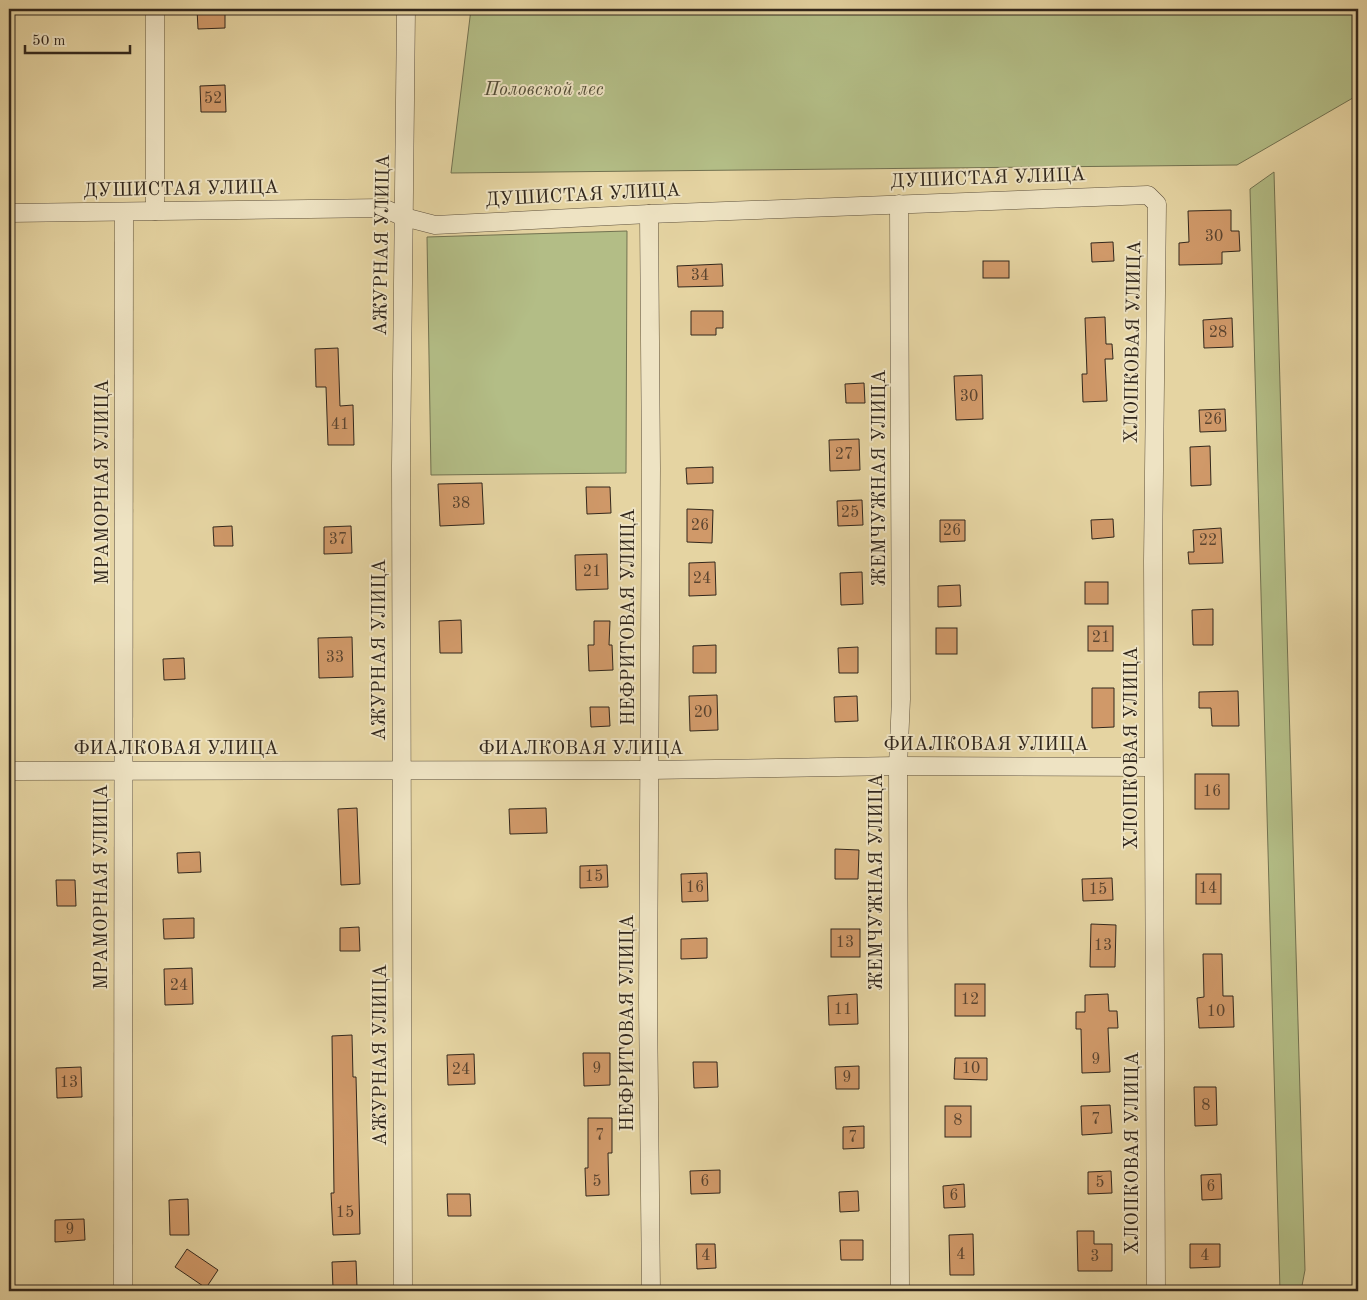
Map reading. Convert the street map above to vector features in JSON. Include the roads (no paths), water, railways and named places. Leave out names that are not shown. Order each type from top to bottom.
[{"type":"street","points":[[155,9],[155,211]]},
{"type":"street","name":"АЖУРНАЯ УЛИЦА","points":[[403,1291],[401,466],[406,9]]},
{"type":"street","name":"ДУШИСТАЯ УЛИЦА","points":[[9,213],[124,213],[383,208],[404,217],[435,225],[648,214],[1148,195],[1157,204]]},
{"type":"street","name":"ЖЕМЧУЖНАЯ УЛИЦА","points":[[899,204],[901,699],[898,766],[900,1291]]},
{"type":"street","name":"ХЛОПКОВАЯ УЛИЦА","points":[[1156,1291],[1153,561],[1157,204]]},
{"type":"street","name":"МРАМОРНАЯ УЛИЦА","points":[[123,1291],[124,213]]},
{"type":"street","name":"НЕФРИТОВАЯ УЛИЦА","points":[[648,214],[651,468],[648,1010],[651,1291]]},
{"type":"street","name":"ФИАЛКОВАЯ УЛИЦА","points":[[9,771],[649,770],[898,766],[1153,767]]},
{"type":"park label","name":"Половской лес","points":[[544,90]]}]
